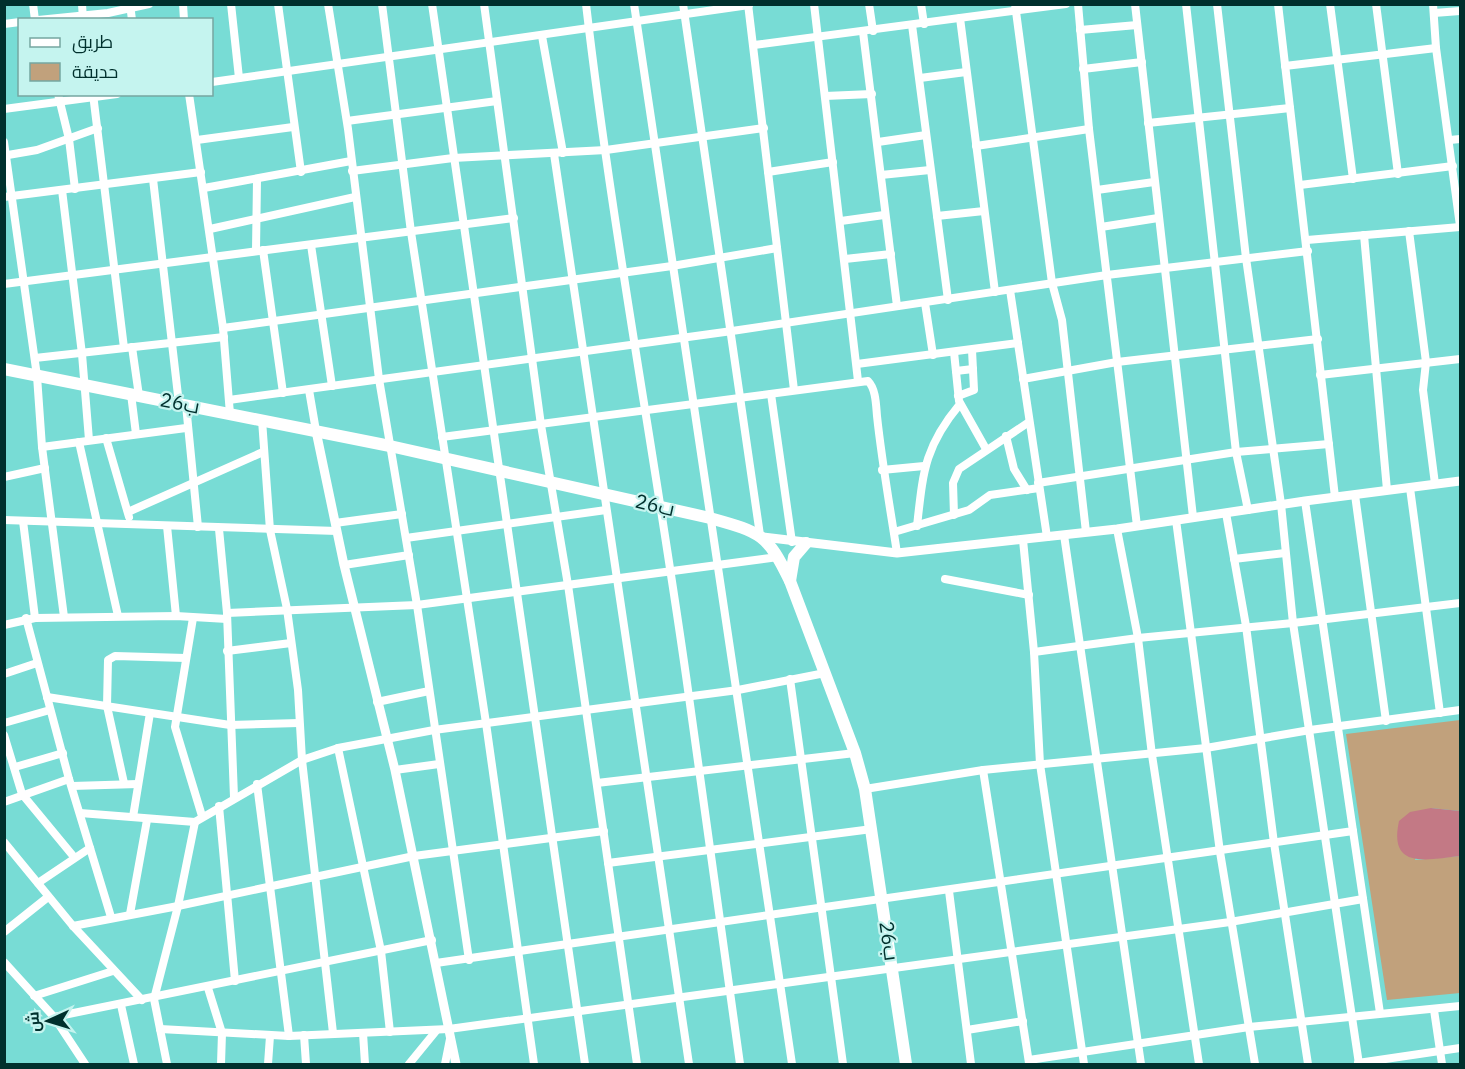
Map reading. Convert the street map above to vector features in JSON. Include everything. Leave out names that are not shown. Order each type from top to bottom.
[{"type":"highway","name":"26ب","points":[[4,369],[84,387],[183,404],[390,446],[710,518],[762,536],[778,557],[789,581],[855,753],[865,789],[873,829],[906,1065]]},
{"type":"highway","points":[[789,581],[794,557],[806,543]]},
{"type":"street","points":[[82,4],[83,16]]},
{"type":"street","points":[[60,18],[108,13],[130,6],[149,4]]},
{"type":"street","points":[[231,4],[239,78]]},
{"type":"street","points":[[278,4],[285,72],[301,172]]},
{"type":"street","points":[[328,4],[347,121],[360,237],[380,379],[417,604],[469,960]]},
{"type":"street","points":[[382,4],[398,115],[411,232],[486,723],[534,1065]]},
{"type":"street","points":[[432,4],[585,1065]]},
{"type":"street","points":[[484,4],[541,425],[558,518],[587,709],[637,1065]]},
{"type":"street","points":[[586,4],[623,272],[689,697],[708,849],[740,1065]]},
{"type":"street","points":[[634,4],[653,143],[738,690],[792,1065]]},
{"type":"street","points":[[683,4],[700,136],[721,257],[762,536],[792,542],[897,553],[1117,529],[1281,504],[1461,481]]},
{"type":"street","points":[[814,4],[858,381]]},
{"type":"street","points":[[869,4],[873,31]]},
{"type":"street","points":[[921,4],[924,24]]},
{"type":"street","points":[[754,45],[924,24],[1016,8],[1066,4]]},
{"type":"street","points":[[1078,4],[1089,129],[1137,526]]},
{"type":"street","points":[[1135,4],[1193,518]]},
{"type":"street","points":[[1186,4],[1236,452],[1248,510]]},
{"type":"street","points":[[1217,4],[1246,258],[1260,344],[1271,448],[1281,504],[1293,624],[1310,730],[1349,1015],[1359,1064],[1461,1047]]},
{"type":"street","points":[[1278,4],[1335,497]]},
{"type":"street","points":[[1329,4],[1353,179]]},
{"type":"street","points":[[1376,4],[1398,174]]},
{"type":"street","points":[[213,82],[389,59],[748,5],[794,390]]},
{"type":"street","points":[[1016,8],[1052,283],[1062,320],[1086,532]]},
{"type":"street","points":[[1307,240],[1461,226],[1457,175],[1453,166],[1436,48],[1434,9],[1461,11]]},
{"type":"street","points":[[960,18],[995,292]]},
{"type":"street","points":[[912,25],[948,300]]},
{"type":"street","points":[[1080,30],[1137,25]]},
{"type":"street","points":[[864,32],[878,142],[884,215],[897,306]]},
{"type":"street","points":[[542,36],[559,153],[572,279],[689,1065]]},
{"type":"street","points":[[1285,66],[1436,48]]},
{"type":"street","points":[[1083,69],[1142,62]]},
{"type":"street","points":[[920,78],[966,72]]},
{"type":"street","points":[[825,96],[872,94]]},
{"type":"street","points":[[4,109],[59,98],[93,96],[135,395],[136,434]]},
{"type":"street","points":[[189,96],[210,229],[223,332],[230,414]]},
{"type":"street","points":[[59,98],[69,139],[75,189]]},
{"type":"street","points":[[347,121],[446,109],[497,100]]},
{"type":"street","points":[[1148,123],[1290,108]]},
{"type":"street","points":[[197,140],[293,127]]},
{"type":"street","points":[[8,154],[37,150],[98,128]]},
{"type":"street","points":[[352,171],[453,158],[606,150],[764,128]]},
{"type":"street","points":[[975,146],[1089,129]]},
{"type":"street","points":[[878,142],[926,135]]},
{"type":"street","points":[[1450,140],[1461,138]]},
{"type":"street","points":[[4,142],[8,154],[9,196],[37,376],[42,447],[64,618]]},
{"type":"street","points":[[204,188],[351,161]]},
{"type":"street","points":[[768,172],[833,162]]},
{"type":"street","points":[[1300,185],[1453,166]]},
{"type":"street","points":[[881,175],[930,170]]},
{"type":"street","points":[[9,196],[201,172]]},
{"type":"street","points":[[153,179],[198,527]]},
{"type":"street","points":[[257,180],[256,219],[259,250],[274,322],[283,393]]},
{"type":"street","points":[[1096,190],[1154,182]]},
{"type":"street","points":[[62,190],[82,354],[89,440]]},
{"type":"street","points":[[210,229],[355,197]]},
{"type":"street","points":[[937,216],[984,210]]},
{"type":"street","points":[[841,221],[884,215]]},
{"type":"street","points":[[4,284],[514,218]]},
{"type":"street","points":[[1101,227],[1158,218]]},
{"type":"street","points":[[1409,231],[1426,362],[1423,390],[1435,484]]},
{"type":"street","points":[[1364,236],[1378,370],[1387,490]]},
{"type":"street","points":[[311,245],[332,386]]},
{"type":"street","points":[[34,358],[173,342],[322,314],[672,266],[777,248]]},
{"type":"street","points":[[229,400],[732,331],[1107,275],[1308,251]]},
{"type":"street","points":[[845,259],[891,254]]},
{"type":"street","points":[[1010,290],[1047,537]]},
{"type":"street","points":[[925,303],[933,355]]},
{"type":"street","points":[[1023,379],[1117,362],[1318,339]]},
{"type":"street","points":[[857,364],[1018,343]]},
{"type":"street","points":[[917,526],[924,466],[959,400],[973,392],[972,350]]},
{"type":"street","points":[[954,352],[959,400],[986,449]]},
{"type":"street","points":[[1320,375],[1461,359]]},
{"type":"street","points":[[956,371],[973,369]]},
{"type":"street","points":[[441,436],[593,419],[868,381],[872,385],[882,470],[897,553]]},
{"type":"street","points":[[309,390],[344,565],[414,856],[456,1065]]},
{"type":"street","points":[[771,393],[792,542]]},
{"type":"street","points":[[262,420],[262,452],[270,530],[287,609],[298,690],[298,723],[327,963],[333,1034]]},
{"type":"street","points":[[954,515],[953,483],[956,476],[969,460],[1029,422]]},
{"type":"street","points":[[42,447],[186,428]]},
{"type":"street","points":[[1005,436],[1014,470],[1027,490]]},
{"type":"street","points":[[106,438],[130,524]]},
{"type":"street","points":[[79,442],[118,616]]},
{"type":"street","points":[[894,532],[969,510],[990,495],[1027,490],[1078,477],[1236,452],[1329,444]]},
{"type":"street","points":[[128,512],[262,452]]},
{"type":"street","points":[[882,470],[924,466]]},
{"type":"street","points":[[4,477],[45,468]]},
{"type":"street","points":[[1410,488],[1440,713]]},
{"type":"street","points":[[1356,495],[1386,721]]},
{"type":"street","points":[[1305,501],[1380,1013]]},
{"type":"street","points":[[406,538],[606,510]]},
{"type":"street","points":[[1226,513],[1246,626],[1274,843],[1308,1065]]},
{"type":"street","points":[[4,520],[270,530],[336,527],[402,514]]},
{"type":"street","points":[[1176,520],[1230,922],[1255,1065]]},
{"type":"street","points":[[22,521],[30,618],[37,663],[111,917]]},
{"type":"street","points":[[167,526],[176,616]]},
{"type":"street","points":[[219,529],[227,616],[234,797]]},
{"type":"street","points":[[1117,529],[1137,638],[1152,754],[1199,1065]]},
{"type":"street","points":[[1064,535],[1081,647],[1094,758],[1113,867],[1141,1065]]},
{"type":"street","points":[[1023,540],[1034,652],[1040,764],[1084,1065]]},
{"type":"street","points":[[1234,559],[1285,553]]},
{"type":"street","points":[[344,565],[409,555]]},
{"type":"street","points":[[4,625],[30,618],[176,616],[193,618],[287,609],[354,609],[417,604],[617,580],[718,563],[778,557]]},
{"type":"street","points":[[945,579],[1029,595]]},
{"type":"street","points":[[1034,652],[1137,638],[1246,626],[1293,624],[1461,603]]},
{"type":"street","points":[[193,618],[175,717],[177,740],[202,816]]},
{"type":"street","points":[[227,651],[291,643]]},
{"type":"street","points":[[124,783],[106,706],[108,660],[111,657],[186,658]]},
{"type":"street","points":[[4,674],[37,663]]},
{"type":"street","points":[[167,1065],[154,999],[178,906],[195,822],[202,816],[302,760],[338,748],[434,730],[738,690],[825,673]]},
{"type":"street","points":[[790,679],[843,1065]]},
{"type":"street","points":[[377,702],[429,691]]},
{"type":"street","points":[[47,697],[230,725],[298,723]]},
{"type":"street","points":[[4,723],[50,710]]},
{"type":"street","points":[[865,789],[983,770],[1206,748],[1310,730],[1461,710]]},
{"type":"street","points":[[133,817],[150,713]]},
{"type":"street","points":[[4,735],[22,794],[74,857]]},
{"type":"street","points":[[338,748],[381,951],[390,1032]]},
{"type":"street","points":[[15,767],[63,753]]},
{"type":"street","points":[[597,783],[855,753]]},
{"type":"street","points":[[395,770],[439,764]]},
{"type":"street","points":[[983,770],[1029,1062],[1194,1034],[1349,1015],[1434,1010],[1461,1006]]},
{"type":"street","points":[[4,802],[22,794],[71,782],[138,784]]},
{"type":"street","points":[[257,784],[289,1036]]},
{"type":"street","points":[[219,806],[235,981]]},
{"type":"street","points":[[80,813],[195,822]]},
{"type":"street","points":[[130,914],[147,820]]},
{"type":"street","points":[[608,863],[873,829]]},
{"type":"street","points":[[73,926],[414,856],[604,831]]},
{"type":"street","points":[[436,963],[668,932],[1353,831]]},
{"type":"street","points":[[4,842],[73,926],[142,1000]]},
{"type":"street","points":[[38,883],[90,848]]},
{"type":"street","points":[[949,891],[971,1065]]},
{"type":"street","points":[[4,932],[48,897]]},
{"type":"street","points":[[160,1029],[270,1036],[436,1031],[450,1033],[527,1018],[1230,922],[1363,899]]},
{"type":"street","points":[[54,1017],[208,988],[432,940]]},
{"type":"street","points":[[4,962],[54,1017],[85,1065]]},
{"type":"street","points":[[34,996],[113,971]]},
{"type":"street","points":[[208,988],[222,1033],[221,1065]]},
{"type":"street","points":[[121,1005],[134,1065]]},
{"type":"street","points":[[1434,1010],[1442,1065]]},
{"type":"street","points":[[967,1030],[1023,1021]]},
{"type":"street","points":[[409,1065],[436,1031]]},
{"type":"street","points":[[363,1033],[365,1065]]},
{"type":"street","points":[[445,1065],[450,1033]]},
{"type":"street","points":[[304,1035],[306,1065]]},
{"type":"street","points":[[268,1065],[270,1036]]},
{"type":"green space","points":[[1460,720],[1460,811],[1431,808],[1415,860],[1460,856],[1460,993],[1387,1000],[1346,734]]},
{"type":"shaded area","points":[[1431,808],[1460,811],[1460,856],[1436,859],[1414,858],[1405,855],[1400,848],[1397,837],[1399,821],[1410,812]]}]
